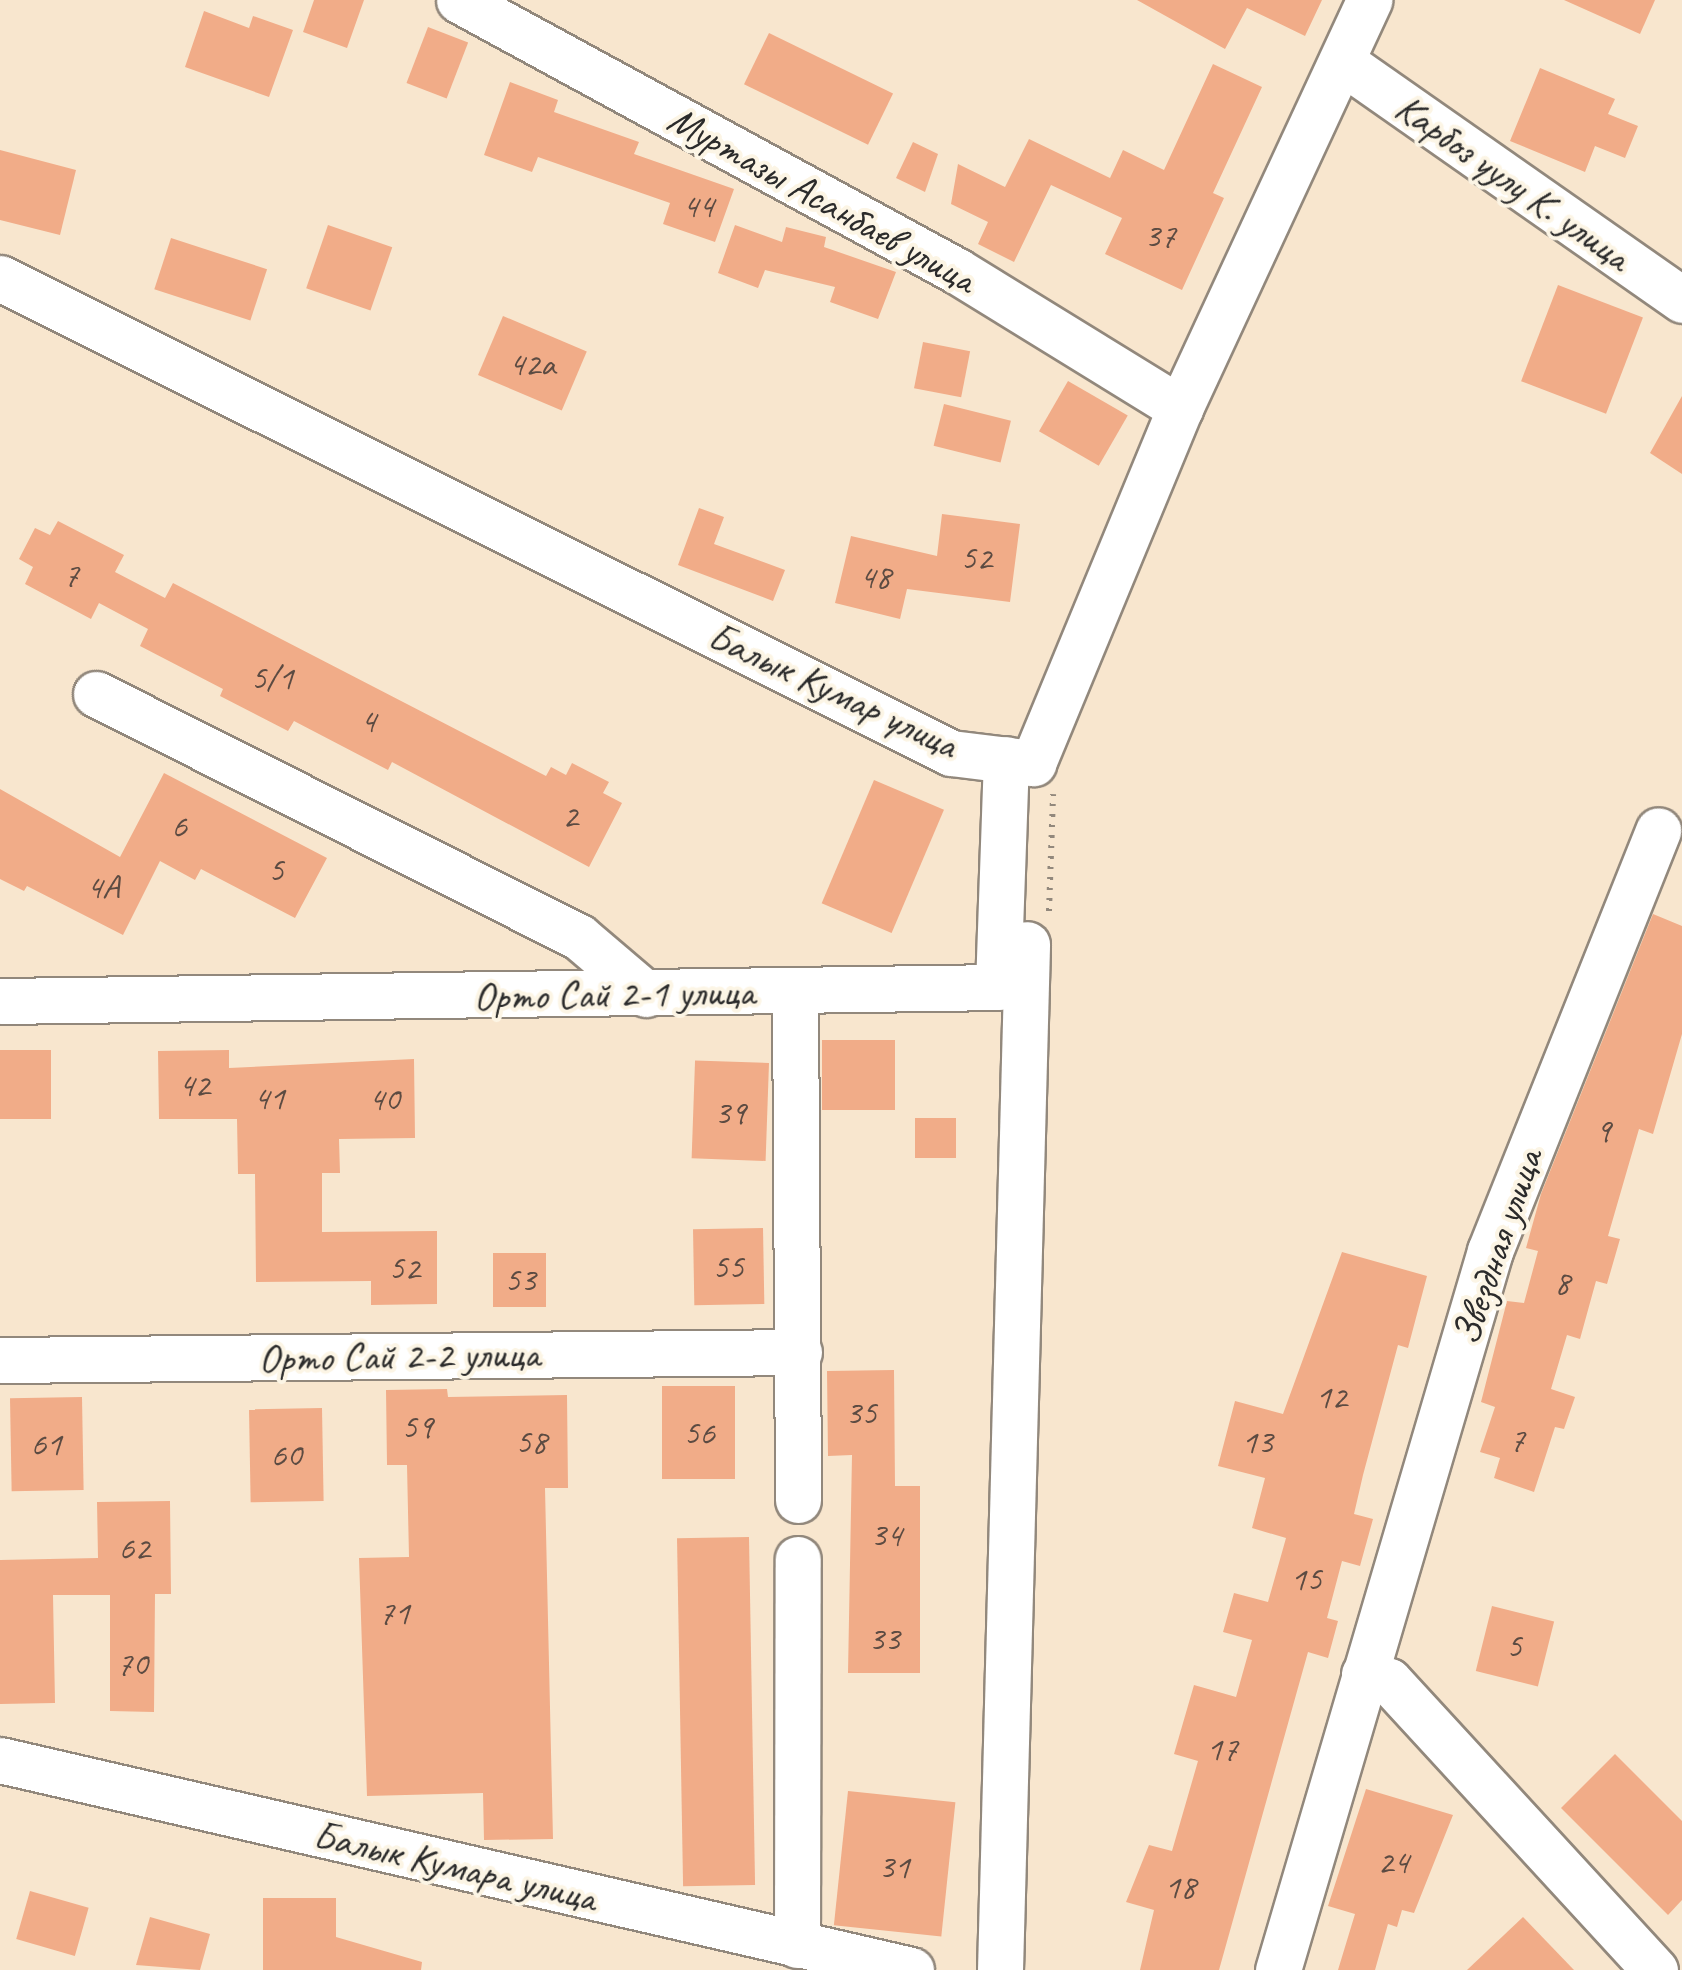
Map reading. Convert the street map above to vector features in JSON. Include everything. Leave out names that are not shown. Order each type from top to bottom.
[{"type":"street","name":"Муртазы Асанбаев улица","points":[[459,0],[957,271],[1180,408]]},
{"type":"street","points":[[1000,1970],[1031,768],[1180,408],[1344,63],[1369,0]]},
{"type":"street","name":"Карбоз уулу К. улица","points":[[1344,63],[1682,300]]},
{"type":"street","name":"Балык Кумар улица","points":[[0,278],[951,753],[1031,768]]},
{"type":"street","points":[[96,694],[579,937],[646,994]]},
{"type":"street","name":"Орто Сай 2-1 улица","points":[[0,1001],[795,992],[1002,985],[1031,768]]},
{"type":"street","name":"Звездная улица","points":[[1278,1970],[1490,1251],[1658,830]]},
{"type":"street","points":[[795,992],[798,1500]]},
{"type":"street","name":"Орто Сай 2-2 улица","points":[[0,1360],[798,1352]]},
{"type":"street","points":[[797,1946],[798,1559]]},
{"type":"street","points":[[1364,1674],[1389,1680],[1655,1970]]},
{"type":"street","name":"Балык Кумара улица","points":[[0,1760],[911,1970]]},
{"type":"path","points":[[1031,768],[1048,915]]},
{"type":"building","points":[[314,0],[364,0],[347,48],[303,32]]},
{"type":"building","points":[[1137,0],[1322,0],[1305,36],[1247,8],[1225,49]]},
{"type":"building","points":[[1564,0],[1655,0],[1640,34]]},
{"type":"building","points":[[204,11],[249,28],[253,16],[293,30],[269,97],[185,67]]},
{"type":"building","points":[[428,27],[468,42],[447,98],[406,83]]},
{"type":"building","points":[[769,33],[893,93],[868,145],[744,84]]},
{"type":"building","points":[[1213,64],[1262,87],[1213,193],[1224,198],[1182,290],[1105,254],[1122,218],[1051,185],[1014,262],[978,244],[988,222],[951,204],[958,164],[1005,187],[1029,139],[1110,178],[1123,150],[1164,170]]},
{"type":"building","points":[[1540,68],[1615,99],[1608,114],[1638,126],[1625,158],[1595,146],[1585,172],[1510,141]]},
{"type":"building","points":[[510,82],[558,100],[554,112],[639,142],[634,154],[734,189],[715,242],[663,224],[670,203],[538,157],[532,172],[484,155]]},
{"type":"building","points":[[913,142],[938,154],[925,192],[896,178]]},
{"type":"building","points":[[0,150],[76,170],[60,235],[0,220]]},
{"type":"building","points":[[328,225],[392,247],[370,310],[306,288]]},
{"type":"building","points":[[735,225],[782,242],[786,227],[826,237],[824,247],[896,272],[878,319],[830,302],[835,287],[765,270],[758,288],[718,273]]},
{"type":"building","points":[[171,238],[267,269],[250,321],[154,289]]},
{"type":"building","points":[[1558,285],[1643,318],[1606,414],[1521,381]]},
{"type":"building","points":[[503,316],[587,352],[562,410],[478,375]]},
{"type":"building","points":[[923,342],[970,351],[961,397],[914,388]]},
{"type":"building","points":[[1068,381],[1128,416],[1099,466],[1039,431]]},
{"type":"building","points":[[1682,396],[1682,474],[1650,453]]},
{"type":"building","points":[[944,404],[1011,421],[1001,462],[934,446]]},
{"type":"building","points":[[699,508],[724,517],[714,544],[785,570],[773,601],[678,565]]},
{"type":"building","points":[[942,514],[1020,524],[1010,602],[907,589],[900,619],[835,603],[851,536],[937,556]]},
{"type":"building","points":[[58,521],[124,555],[115,572],[165,598],[173,583],[546,776],[551,767],[566,775],[572,763],[609,782],[603,793],[622,803],[589,867],[392,762],[388,770],[294,721],[288,731],[220,696],[223,689],[140,646],[148,629],[99,603],[91,619],[25,584],[33,567],[19,559],[35,528],[50,535]]},
{"type":"building","points":[[164,773],[327,858],[295,918],[201,869],[195,880],[160,861],[123,935],[27,886],[24,891],[0,879],[0,789],[120,857]]},
{"type":"building","points":[[874,780],[944,810],[892,933],[822,903]]},
{"type":"building","points":[[1653,914],[1682,926],[1682,1034],[1653,1134],[1639,1129],[1608,1236],[1620,1239],[1607,1284],[1596,1281],[1580,1339],[1567,1335],[1551,1389],[1575,1397],[1564,1429],[1555,1427],[1534,1492],[1494,1478],[1500,1458],[1480,1452],[1495,1407],[1481,1402],[1507,1301],[1524,1303],[1538,1251],[1526,1248],[1541,1194]]},
{"type":"building","points":[[822,1040],[895,1040],[895,1110],[822,1110]]},
{"type":"building","points":[[0,1050],[51,1050],[51,1119],[0,1119]]},
{"type":"building","points":[[229,1050],[229,1068],[414,1059],[415,1138],[339,1139],[340,1173],[322,1173],[322,1232],[437,1231],[437,1304],[371,1305],[371,1281],[256,1282],[255,1174],[238,1174],[237,1119],[159,1119],[158,1051]]},
{"type":"building","points":[[695,1060],[769,1063],[766,1161],[692,1158]]},
{"type":"building","points":[[915,1118],[956,1118],[956,1158],[915,1158]]},
{"type":"building","points":[[763,1228],[764,1304],[694,1305],[693,1229]]},
{"type":"building","points":[[1342,1252],[1427,1276],[1408,1348],[1398,1345],[1363,1475],[1354,1514],[1373,1519],[1360,1566],[1342,1561],[1327,1618],[1338,1621],[1328,1658],[1308,1652],[1219,1970],[1140,1970],[1154,1910],[1126,1902],[1149,1845],[1172,1851],[1198,1761],[1174,1754],[1194,1685],[1236,1697],[1252,1640],[1223,1632],[1234,1593],[1268,1602],[1286,1538],[1252,1528],[1265,1478],[1218,1466],[1235,1401],[1283,1414]]},
{"type":"building","points":[[493,1253],[546,1253],[546,1307],[493,1307]]},
{"type":"building","points":[[894,1370],[895,1486],[920,1486],[920,1673],[848,1673],[852,1455],[828,1456],[827,1371]]},
{"type":"building","points":[[662,1386],[735,1386],[735,1479],[662,1479]]},
{"type":"building","points":[[447,1389],[448,1397],[567,1395],[568,1488],[545,1488],[553,1839],[484,1840],[483,1793],[367,1796],[359,1558],[409,1557],[407,1465],[387,1465],[386,1390]]},
{"type":"building","points":[[82,1397],[84,1490],[12,1491],[10,1398]]},
{"type":"building","points":[[322,1408],[324,1501],[251,1502],[249,1409]]},
{"type":"building","points":[[170,1501],[171,1594],[155,1594],[154,1712],[110,1711],[110,1595],[53,1595],[55,1703],[0,1704],[0,1560],[98,1558],[97,1502]]},
{"type":"building","points":[[749,1537],[755,1885],[683,1886],[677,1538]]},
{"type":"building","points":[[1492,1606],[1554,1621],[1538,1686],[1476,1671]]},
{"type":"building","points":[[1615,1754],[1682,1821],[1682,1900],[1668,1915],[1561,1808]]},
{"type":"building","points":[[1366,1789],[1453,1815],[1414,1913],[1402,1910],[1397,1927],[1388,1924],[1375,1970],[1338,1970],[1355,1914],[1328,1906]]},
{"type":"building","points":[[848,1791],[955,1802],[941,1937],[834,1925]]},
{"type":"building","points":[[30,1891],[89,1908],[75,1956],[16,1939]]},
{"type":"building","points":[[263,1898],[336,1898],[336,1937],[422,1962],[421,1970],[263,1970]]},
{"type":"building","points":[[150,1917],[210,1934],[200,1970],[136,1965]]},
{"type":"building","points":[[1523,1917],[1574,1970],[1467,1970]]}]
